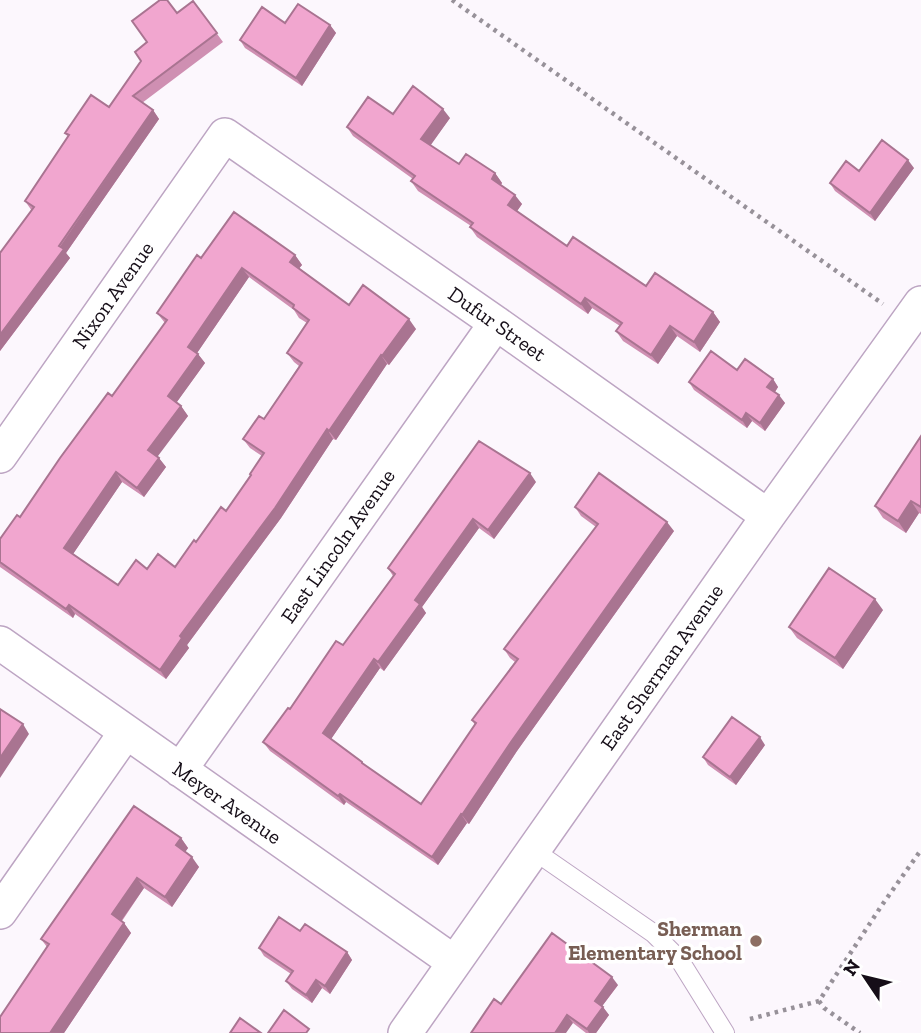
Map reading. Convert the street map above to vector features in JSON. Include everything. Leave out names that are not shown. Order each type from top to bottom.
[{"type":"street","name":"Dufur Street","points":[[225,135],[768,516]]},
{"type":"street","name":"Nixon Avenue","points":[[0,456],[225,135]]},
{"type":"street","name":"East Sherman Avenue","points":[[405,1033],[768,516],[915,312]]},
{"type":"street","name":"East Lincoln Avenue","points":[[180,769],[496,323]]},
{"type":"street","name":"Meyer Avenue","points":[[0,643],[454,962]]},
{"type":"street","points":[[0,912],[126,732]]},
{"type":"lane","points":[[534,850],[653,933],[679,959],[725,1033]]},
{"type":"path","points":[[452,0],[915,312]]},
{"type":"path","points":[[750,1019],[820,1001],[881,905],[921,850]]},
{"type":"path","points":[[820,1001],[824,1008],[860,1033]]},
{"type":"building","points":[[160,0],[167,0],[177,13],[193,1],[217,33],[133,96],[153,110],[59,246],[64,249],[0,335],[0,253],[34,207],[25,201],[69,135],[65,133],[91,95],[109,107],[141,61],[135,52],[147,42],[132,21]]},
{"type":"building","points":[[298,4],[330,25],[296,78],[240,40],[262,7],[285,23]]},
{"type":"building","points":[[413,86],[443,109],[421,139],[459,164],[466,154],[495,173],[492,179],[515,195],[508,205],[567,246],[573,237],[646,286],[655,273],[713,312],[694,342],[670,326],[651,355],[616,331],[622,323],[585,298],[581,304],[470,227],[473,223],[411,181],[415,176],[347,127],[368,97],[393,114]]},
{"type":"building","points":[[882,140],[908,160],[870,213],[830,183],[846,161],[859,171]]},
{"type":"building","points":[[234,212],[295,255],[290,262],[349,305],[363,285],[409,319],[180,636],[182,638],[160,670],[69,605],[66,609],[0,562],[0,539],[17,515],[20,517],[108,393],[112,396],[167,320],[157,313],[197,255],[201,258]],"holes":[[[242,268],[294,305],[293,308],[309,320],[287,353],[302,363],[264,419],[259,416],[243,439],[264,453],[226,511],[221,507],[175,567],[158,554],[147,569],[136,560],[118,585],[64,548],[116,472],[137,488],[159,458],[148,450],[181,406],[168,396],[198,354],[188,347]]]},
{"type":"building","points":[[711,351],[737,370],[745,359],[773,379],[767,387],[779,395],[760,423],[746,413],[742,420],[689,382]]},
{"type":"building","points":[[921,436],[921,507],[911,501],[898,521],[875,506]]},
{"type":"building","points":[[479,441],[530,473],[488,530],[473,519],[415,600],[420,604],[378,662],[374,659],[323,733],[421,804],[476,723],[472,720],[518,659],[504,649],[598,524],[575,507],[599,473],[667,522],[432,857],[340,794],[338,796],[263,742],[288,708],[290,709],[336,641],[343,645],[395,574],[388,568]]},
{"type":"building","points":[[829,568],[875,599],[835,658],[789,627]]},
{"type":"building","points":[[0,709],[23,724],[0,758]]},
{"type":"building","points":[[732,717],[760,737],[730,777],[703,757]]},
{"type":"building","points":[[134,806],[181,838],[176,845],[192,857],[165,897],[137,878],[112,914],[124,923],[50,1033],[0,1033],[0,1017],[49,944],[41,939]]},
{"type":"building","points":[[279,917],[300,931],[305,924],[347,952],[325,986],[316,980],[306,995],[286,981],[293,971],[259,948]]},
{"type":"building","points":[[552,933],[612,977],[595,1001],[603,1007],[587,1029],[567,1015],[555,1033],[471,1033],[494,999],[501,1004]]},
{"type":"building","points":[[284,1010],[309,1029],[306,1033],[268,1033]]},
{"type":"building","points":[[240,1018],[261,1033],[230,1033]]},
{"type":"place","name":"Sherman Elementary School","points":[[756,941]]}]
